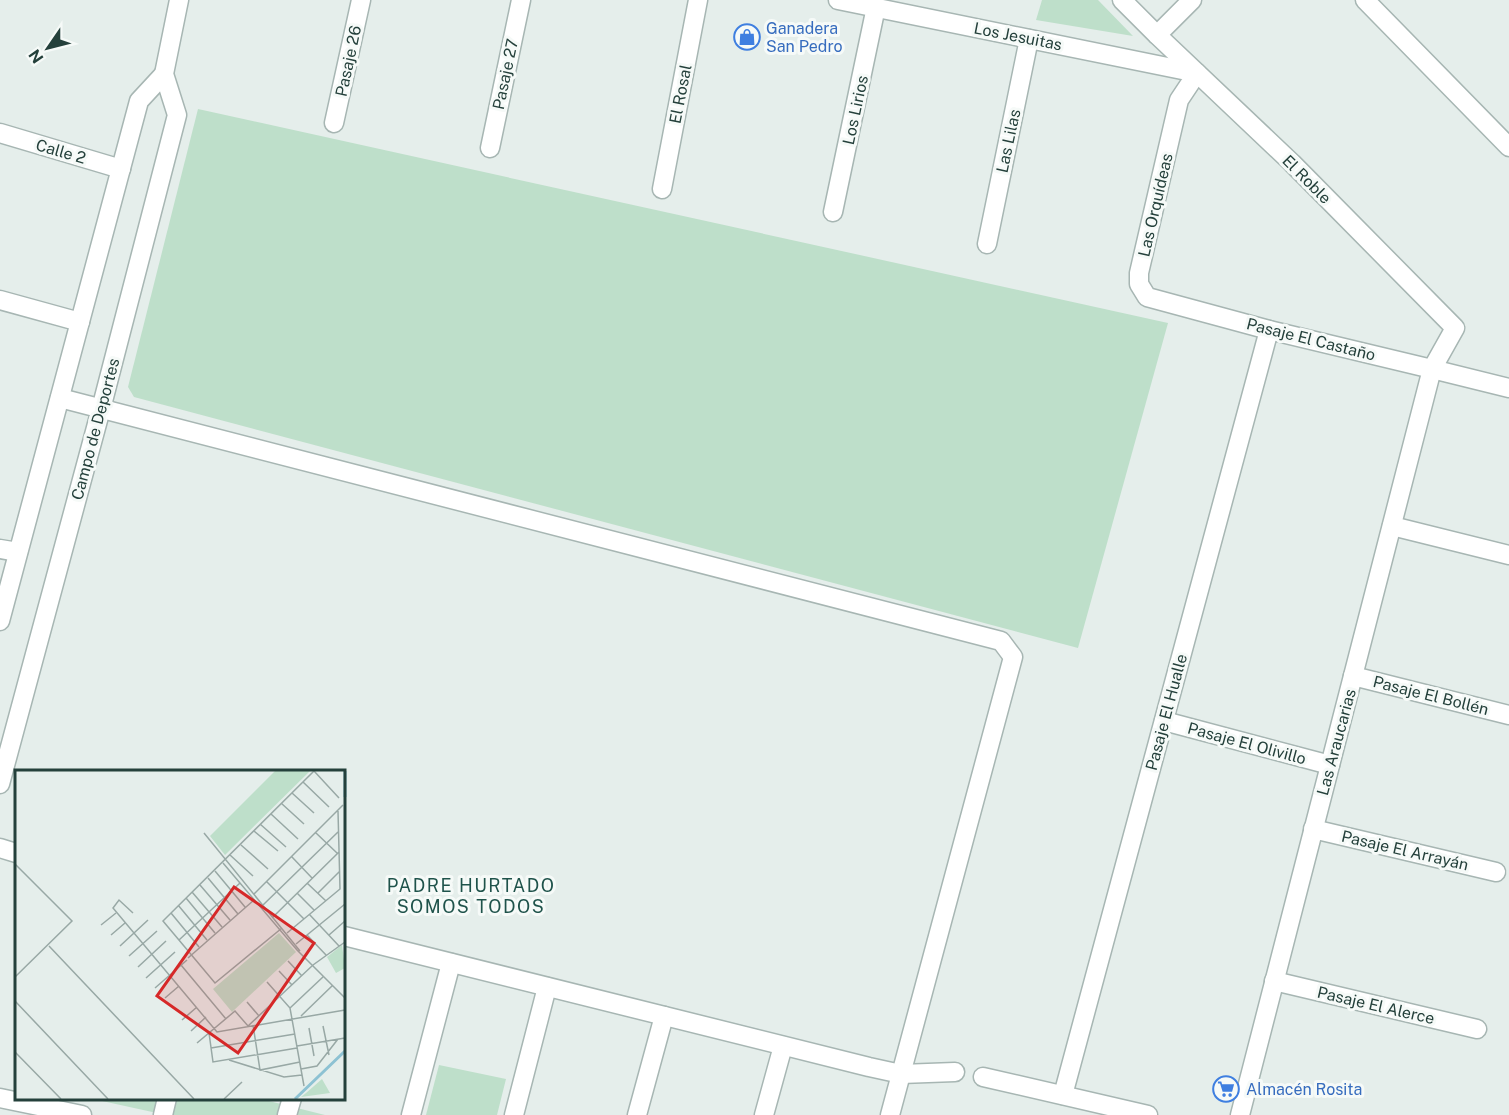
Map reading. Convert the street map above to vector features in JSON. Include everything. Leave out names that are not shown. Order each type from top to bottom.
[{"type":"street","name":"Campo de Deportes","points":[[0,784],[177,115],[164,74],[179,0]]},
{"type":"street","name":"Pasaje 26","points":[[334,123],[361,0]]},
{"type":"street","name":"Pasaje 27","points":[[490,148],[521,0]]},
{"type":"street","name":"El Rosal","points":[[662,189],[698,0]]},
{"type":"street","name":"Los Jesuitas","points":[[838,0],[1197,73]]},
{"type":"street","name":"El Roble","points":[[1122,0],[1292,163],[1455,328],[1432,369]]},
{"type":"street","points":[[1157,35],[1192,0]]},
{"type":"street","points":[[1365,0],[1509,147]]},
{"type":"street","name":"Los Lirios","points":[[834,212],[876,8]]},
{"type":"street","name":"Las Lilas","points":[[987,244],[1029,39]]},
{"type":"street","name":"Las Orquídeas","points":[[1190,308],[1146,297],[1139,284],[1139,273],[1179,100],[1197,73]]},
{"type":"street","points":[[0,621],[138,101],[164,74]]},
{"type":"street","name":"Calle 2","points":[[0,133],[122,168]]},
{"type":"street","points":[[0,300],[80,322]]},
{"type":"street","name":"Pasaje El Castaño","points":[[1190,308],[1269,330],[1509,388]]},
{"type":"street","name":"Pasaje El Hualle","points":[[1063,1095],[1269,330]]},
{"type":"street","name":"Las Araucarias","points":[[1240,1115],[1432,369]]},
{"type":"street","points":[[60,398],[1001,641],[1013,657],[890,1115]]},
{"type":"street","points":[[1392,526],[1509,555]]},
{"type":"street","points":[[0,549],[18,552]]},
{"type":"street","name":"Pasaje El Bollén","points":[[1353,676],[1509,715]]},
{"type":"street","name":"Pasaje El Olivillo","points":[[1164,722],[1330,765]]},
{"type":"street","name":"Pasaje El Arrayán","points":[[1313,829],[1496,872]]},
{"type":"street","points":[[0,848],[15,853]]},
{"type":"street","points":[[345,936],[902,1074],[955,1072]]},
{"type":"street","points":[[411,1115],[451,963]]},
{"type":"street","name":"Pasaje El Alerce","points":[[1274,981],[1477,1029]]},
{"type":"street","points":[[514,1115],[547,987]]},
{"type":"street","points":[[637,1115],[664,1016]]},
{"type":"street","points":[[764,1115],[783,1046]]},
{"type":"street","points":[[983,1077],[1148,1115]]},
{"type":"street","points":[[0,1098],[82,1115]]},
{"type":"street","points":[[163,1115],[167,1100]]},
{"type":"street","points":[[287,1115],[291,1100]]},
{"type":"green space","points":[[1042,0],[1098,0],[1133,36],[1036,20]]},
{"type":"green space","points":[[198,109],[1168,323],[1078,648],[134,397],[128,387]]},
{"type":"green space","points":[[439,1065],[506,1079],[497,1115],[426,1115]]},
{"type":"green space","points":[[98,1100],[265,1100],[325,1115],[166,1115]]},
{"type":"place","name":"Ganadera San Pedro","points":[[747,37]]},
{"type":"place","name":"Almacén Rosita","points":[[1226,1089]]},
{"type":"district","name":"PADRE HURTADO SOMOS TODOS","points":[[471,896]]}]
